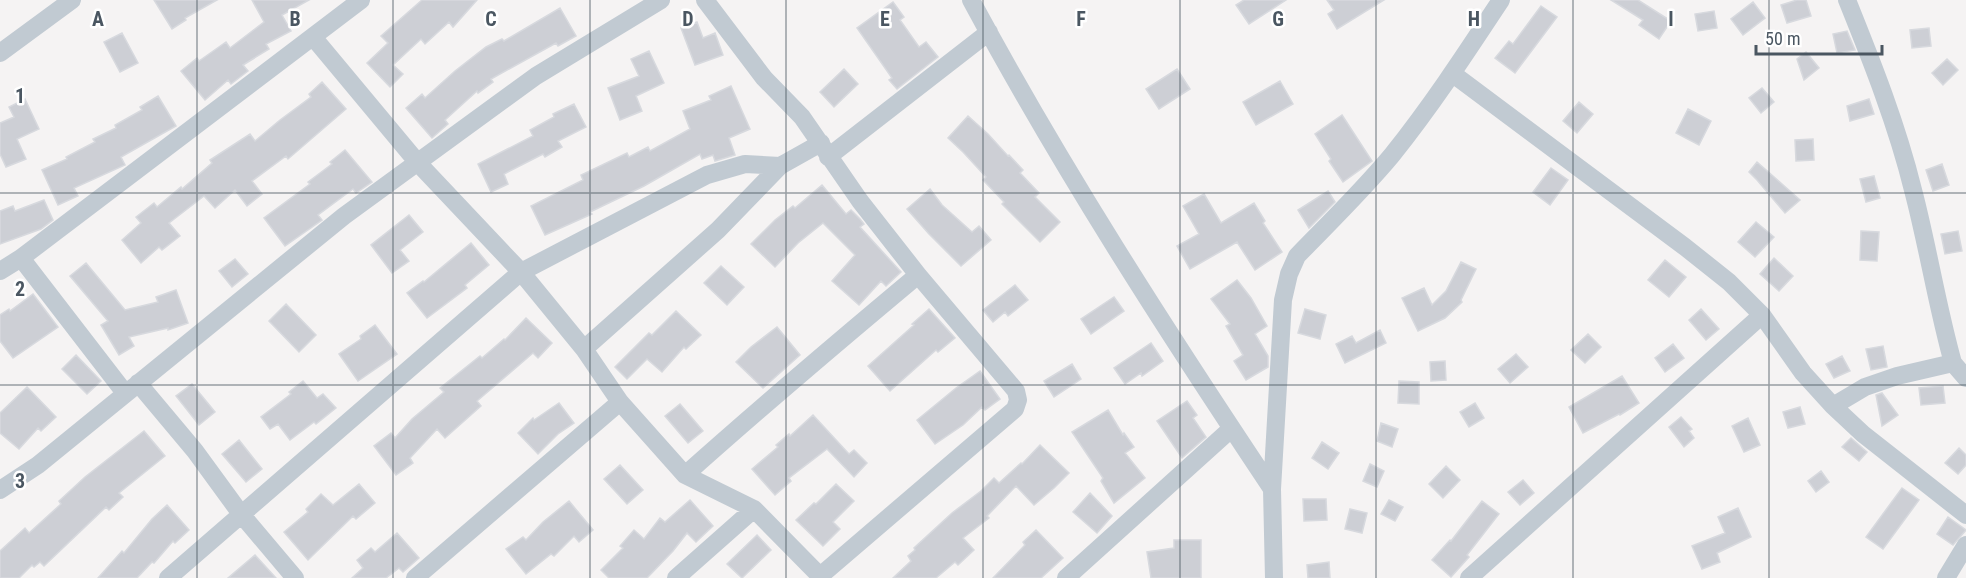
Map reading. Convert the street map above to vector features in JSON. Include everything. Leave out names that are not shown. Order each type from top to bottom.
[{"type":"street","points":[[0,53],[72,0]]},
{"type":"street","points":[[0,271],[21,258],[361,0]]},
{"type":"street","points":[[0,490],[38,465],[344,216],[536,76],[661,0]]},
{"type":"street","points":[[313,37],[418,163],[521,272],[584,349],[620,402],[685,475],[754,509],[821,577],[1015,409],[1018,400],[1017,391],[918,275],[860,201],[802,117],[764,78],[705,0]]},
{"type":"street","points":[[955,0],[974,6],[1085,200],[1272,489]]},
{"type":"street","points":[[1274,578],[1272,489],[1283,300],[1289,274],[1297,256],[1390,157],[1453,74],[1500,0]]},
{"type":"street","points":[[1847,0],[1871,58],[1913,189],[1953,363],[1966,378]]},
{"type":"street","points":[[168,578],[521,272],[707,175],[745,164],[780,166],[825,150],[989,32]]},
{"type":"street","points":[[1453,74],[1729,282],[1762,315],[1803,373],[1833,406],[1863,434],[1966,515]]},
{"type":"street","points":[[584,349],[718,230],[780,166]]},
{"type":"street","points":[[21,258],[131,388],[195,451],[241,514],[295,578]]},
{"type":"street","points":[[685,475],[755,412],[918,275]]},
{"type":"street","points":[[1469,578],[1762,315]]},
{"type":"street","points":[[1833,406],[1865,387],[1897,376],[1953,363]]},
{"type":"street","points":[[415,578],[620,402]]},
{"type":"street","points":[[1066,578],[1232,429]]},
{"type":"street","points":[[676,578],[754,509]]},
{"type":"street","points":[[1946,578],[1966,545]]},
{"type":"building","points":[[154,0],[217,0],[185,18],[186,20],[172,29]]},
{"type":"building","points":[[252,0],[309,0],[282,15],[291,31],[266,44],[269,49],[243,65],[248,71],[231,84],[228,80],[205,100],[181,71],[197,58],[199,61],[226,42],[230,48],[264,22]]},
{"type":"building","points":[[422,0],[477,0],[453,27],[449,22],[425,44],[421,39],[393,65],[403,74],[390,87],[367,63],[388,43],[381,36]]},
{"type":"building","points":[[1244,0],[1286,0],[1249,24],[1236,5]]},
{"type":"building","points":[[1327,0],[1384,0],[1337,29],[1328,14],[1334,10]]},
{"type":"building","points":[[1611,0],[1638,0],[1671,21],[1659,39],[1639,25],[1643,20]]},
{"type":"building","points":[[1806,0],[1811,16],[1787,23],[1781,5]]},
{"type":"building","points":[[893,2],[904,17],[900,20],[919,47],[926,42],[938,57],[897,89],[889,80],[892,78],[857,28]]},
{"type":"building","points":[[1753,2],[1765,18],[1743,35],[1731,19]]},
{"type":"building","points":[[1541,6],[1557,17],[1515,73],[1495,58],[1509,41],[1513,44]]},
{"type":"building","points":[[560,8],[576,36],[558,46],[556,43],[491,79],[493,82],[478,93],[477,91],[445,120],[448,124],[432,138],[406,108],[422,94],[425,98],[486,47],[502,39],[504,41]]},
{"type":"building","points":[[1714,11],[1717,28],[1698,31],[1695,14]]},
{"type":"building","points":[[697,22],[703,38],[715,33],[723,55],[695,65],[681,28]]},
{"type":"building","points":[[1929,28],[1931,46],[1912,48],[1910,30]]},
{"type":"building","points":[[1847,31],[1855,50],[1837,53],[1833,34]]},
{"type":"building","points":[[122,33],[138,63],[120,72],[104,42]]},
{"type":"building","points":[[649,51],[664,83],[636,96],[642,111],[620,120],[608,88],[639,76],[631,59]]},
{"type":"building","points":[[1806,52],[1819,68],[1804,80],[1797,59]]},
{"type":"building","points":[[1947,59],[1958,70],[1943,85],[1932,73]]},
{"type":"building","points":[[844,69],[858,84],[834,107],[820,92]]},
{"type":"building","points":[[1177,69],[1190,89],[1159,109],[1146,89]]},
{"type":"building","points":[[1280,81],[1293,104],[1256,125],[1243,102]]},
{"type":"building","points":[[322,82],[346,109],[288,159],[286,156],[252,181],[262,194],[247,206],[235,190],[215,208],[204,196],[169,223],[180,236],[162,250],[159,247],[141,263],[122,240],[141,223],[136,217],[154,203],[157,207],[181,187],[182,189],[212,163],[210,160],[250,134],[255,141],[311,97],[309,94]]},
{"type":"building","points":[[731,86],[750,129],[729,138],[735,155],[715,161],[713,155],[702,159],[700,154],[644,186],[590,212],[592,214],[545,235],[531,206],[583,180],[581,175],[627,153],[629,157],[648,147],[650,151],[690,129],[683,111],[711,100],[709,96]]},
{"type":"building","points":[[1762,88],[1774,102],[1761,113],[1749,98]]},
{"type":"building","points":[[158,96],[176,126],[121,157],[125,165],[74,188],[78,196],[58,205],[42,170],[67,159],[66,157],[95,142],[93,139],[116,128],[115,125],[142,110],[140,107]]},
{"type":"building","points":[[25,99],[39,129],[17,139],[26,159],[6,167],[0,154],[0,123],[14,117],[9,107]]},
{"type":"building","points":[[1869,99],[1874,114],[1850,121],[1847,106]]},
{"type":"building","points":[[1579,102],[1593,114],[1577,133],[1563,121]]},
{"type":"building","points":[[574,104],[586,127],[558,141],[562,147],[545,157],[543,154],[504,174],[508,184],[491,192],[478,164],[533,136],[530,130],[554,117],[553,114]]},
{"type":"building","points":[[1688,109],[1711,121],[1699,145],[1676,133]]},
{"type":"building","points":[[1342,115],[1372,161],[1343,182],[1315,134]]},
{"type":"building","points":[[968,116],[1023,170],[1020,173],[1039,193],[1035,197],[1060,222],[1040,242],[1002,204],[1004,202],[983,180],[986,177],[948,138]]},
{"type":"building","points":[[1813,139],[1814,160],[1796,161],[1795,140]]},
{"type":"building","points":[[345,150],[372,182],[356,193],[353,189],[318,215],[322,220],[285,246],[264,218],[310,184],[308,182],[332,164],[330,162]]},
{"type":"building","points":[[1757,162],[1800,200],[1785,213],[1749,172]]},
{"type":"building","points":[[1942,164],[1949,185],[1933,191],[1926,170]]},
{"type":"building","points":[[1551,168],[1568,180],[1550,205],[1533,192]]},
{"type":"building","points":[[1874,176],[1880,198],[1866,202],[1860,179]]},
{"type":"building","points":[[822,185],[846,214],[851,210],[860,219],[864,224],[860,227],[901,272],[886,286],[881,281],[859,305],[832,281],[855,255],[823,223],[798,243],[775,267],[751,244],[775,220],[793,206],[795,208]]},
{"type":"building","points":[[930,189],[942,205],[972,232],[979,226],[991,240],[961,266],[907,209]]},
{"type":"building","points":[[1328,191],[1335,202],[1309,228],[1298,210]]},
{"type":"building","points":[[1204,194],[1221,223],[1254,203],[1265,221],[1263,223],[1282,252],[1255,270],[1237,242],[1190,269],[1177,246],[1199,234],[1183,206]]},
{"type":"building","points":[[44,200],[53,220],[41,229],[0,244],[0,211],[13,206],[15,211]]},
{"type":"building","points":[[409,215],[423,232],[400,250],[409,261],[392,273],[371,245]]},
{"type":"building","points":[[1756,222],[1774,237],[1755,257],[1738,242]]},
{"type":"building","points":[[1861,231],[1879,232],[1877,261],[1860,260]]},
{"type":"building","points":[[1958,231],[1962,251],[1945,254],[1941,234]]},
{"type":"building","points":[[471,243],[489,265],[465,285],[467,288],[427,318],[407,293]]},
{"type":"building","points":[[1774,258],[1793,276],[1779,291],[1760,274]]},
{"type":"building","points":[[235,259],[248,274],[232,287],[219,271]]},
{"type":"building","points":[[1665,260],[1686,277],[1669,297],[1648,280]]},
{"type":"building","points":[[1461,262],[1476,269],[1462,302],[1445,318],[1418,331],[1402,298],[1424,288],[1432,305],[1446,291]]},
{"type":"building","points":[[86,263],[125,310],[158,302],[156,297],[176,290],[188,323],[168,330],[168,328],[129,337],[134,346],[119,355],[101,325],[108,321],[70,276]]},
{"type":"building","points":[[721,266],[744,287],[727,305],[704,283]]},
{"type":"building","points":[[1237,280],[1251,298],[1267,326],[1255,334],[1268,356],[1268,367],[1246,380],[1234,361],[1243,355],[1226,326],[1230,324],[1211,299]]},
{"type":"building","points":[[1015,285],[1028,300],[1008,316],[1005,312],[993,322],[983,310]]},
{"type":"building","points":[[33,294],[58,327],[13,358],[0,341],[0,315],[9,309],[10,311]]},
{"type":"building","points":[[1114,297],[1124,311],[1091,334],[1081,319]]},
{"type":"building","points":[[286,304],[316,335],[299,352],[269,321]]},
{"type":"building","points":[[929,309],[955,338],[938,352],[936,350],[890,391],[868,366]]},
{"type":"building","points":[[1305,309],[1326,315],[1320,339],[1298,333]]},
{"type":"building","points":[[1701,309],[1719,329],[1706,340],[1689,320]]},
{"type":"building","points":[[676,311],[701,335],[686,349],[684,347],[662,372],[647,359],[627,379],[615,367],[649,333],[652,335]]},
{"type":"building","points":[[526,318],[552,343],[538,358],[533,353],[477,401],[481,406],[445,438],[437,429],[410,458],[413,463],[396,475],[374,446],[391,433],[395,438],[412,419],[444,392],[440,388],[480,356],[482,358],[505,340]]},
{"type":"building","points":[[375,325],[397,354],[358,381],[339,354],[361,339],[360,336]]},
{"type":"building","points":[[777,327],[800,355],[763,388],[736,362]]},
{"type":"building","points":[[1380,330],[1386,343],[1345,363],[1336,344],[1352,336],[1356,343]]},
{"type":"building","points":[[1588,334],[1601,347],[1585,363],[1571,350]]},
{"type":"building","points":[[1151,343],[1163,361],[1142,376],[1141,373],[1125,384],[1114,368]]},
{"type":"building","points":[[1673,344],[1684,358],[1665,372],[1655,358]]},
{"type":"building","points":[[1883,346],[1887,367],[1871,370],[1866,349]]},
{"type":"building","points":[[1516,354],[1528,367],[1510,383],[1498,369]]},
{"type":"building","points":[[76,355],[101,381],[87,394],[62,369]]},
{"type":"building","points":[[1842,356],[1850,371],[1834,378],[1826,364]]},
{"type":"building","points":[[1445,361],[1446,380],[1431,381],[1430,362]]},
{"type":"building","points":[[1072,364],[1081,379],[1054,397],[1044,381]]},
{"type":"building","points":[[980,371],[1000,399],[985,410],[982,407],[963,425],[935,444],[917,420]]},
{"type":"building","points":[[1622,376],[1639,403],[1583,433],[1569,407]]},
{"type":"building","points":[[303,381],[317,398],[323,394],[336,408],[290,440],[278,424],[270,429],[261,417],[291,394],[289,392]]},
{"type":"building","points":[[1399,381],[1419,382],[1419,404],[1398,403]]},
{"type":"building","points":[[192,384],[215,412],[199,425],[176,396]]},
{"type":"building","points":[[1943,386],[1945,403],[1921,405],[1919,388]]},
{"type":"building","points":[[27,387],[56,417],[41,431],[38,428],[19,449],[0,433],[0,413]]},
{"type":"building","points":[[1882,393],[1898,415],[1882,426],[1876,395]]},
{"type":"building","points":[[1187,401],[1197,415],[1193,418],[1206,437],[1182,458],[1157,421]]},
{"type":"building","points":[[559,403],[574,423],[558,434],[538,454],[518,433],[533,418],[534,420]]},
{"type":"building","points":[[1475,403],[1484,418],[1469,427],[1460,412]]},
{"type":"building","points":[[680,404],[703,431],[688,443],[665,416]]},
{"type":"building","points":[[1800,407],[1805,424],[1788,428],[1783,412]]},
{"type":"building","points":[[1108,410],[1123,435],[1124,433],[1134,447],[1125,453],[1145,478],[1114,503],[1101,481],[1103,478],[1072,432]]},
{"type":"building","points":[[813,415],[849,454],[854,450],[867,463],[854,477],[827,449],[789,478],[791,481],[775,495],[752,469],[778,447],[776,445],[789,434],[790,436]]},
{"type":"building","points":[[1681,417],[1692,429],[1689,431],[1694,438],[1684,447],[1669,427]]},
{"type":"building","points":[[1748,418],[1760,445],[1744,452],[1732,426]]},
{"type":"building","points":[[1381,423],[1398,429],[1392,447],[1377,441]]},
{"type":"building","points":[[144,431],[165,456],[119,493],[123,497],[109,510],[106,507],[44,566],[40,562],[34,567],[32,565],[19,578],[0,578],[0,551],[25,528],[29,533],[61,504],[59,501],[85,477]]},
{"type":"building","points":[[1851,438],[1867,452],[1859,461],[1842,447]]},
{"type":"building","points":[[239,440],[262,469],[246,482],[222,454]]},
{"type":"building","points":[[1322,442],[1339,453],[1328,469],[1312,458]]},
{"type":"building","points":[[1040,445],[1069,473],[1054,488],[1034,505],[1016,486],[987,516],[989,518],[963,538],[974,550],[958,565],[955,562],[936,578],[893,578],[911,561],[908,556],[915,550],[914,548],[952,513],[994,478],[999,483]]},
{"type":"building","points":[[1959,448],[1966,455],[1966,465],[1958,474],[1945,463]]},
{"type":"building","points":[[1370,464],[1384,471],[1377,487],[1363,481]]},
{"type":"building","points":[[620,465],[643,490],[627,504],[604,479]]},
{"type":"building","points":[[1446,466],[1460,480],[1443,498],[1429,484]]},
{"type":"building","points":[[1821,471],[1829,482],[1816,492],[1808,481]]},
{"type":"building","points":[[1523,480],[1534,493],[1520,505],[1508,492]]},
{"type":"building","points":[[359,484],[375,503],[356,519],[353,516],[308,560],[284,532],[308,512],[306,509],[321,494],[333,505]]},
{"type":"building","points":[[836,484],[854,501],[833,522],[840,529],[823,546],[796,520]]},
{"type":"building","points":[[1902,488],[1919,500],[1883,549],[1866,537]]},
{"type":"building","points":[[1090,493],[1112,516],[1097,533],[1073,512]]},
{"type":"building","points":[[1303,499],[1326,499],[1327,520],[1304,521]]},
{"type":"building","points":[[690,500],[713,526],[696,542],[687,533],[647,578],[609,578],[601,570],[623,548],[620,546],[634,530],[644,539],[660,518],[665,522]]},
{"type":"building","points":[[1389,500],[1403,507],[1395,521],[1381,514]]},
{"type":"building","points":[[569,501],[593,530],[579,542],[574,536],[554,556],[551,554],[526,574],[506,549],[523,537],[526,540],[543,522]]},
{"type":"building","points":[[1482,501],[1499,514],[1467,555],[1469,557],[1451,577],[1432,560],[1451,541]]},
{"type":"building","points":[[167,505],[189,530],[175,543],[173,541],[137,578],[98,578],[122,551],[124,553],[152,519]]},
{"type":"building","points":[[1738,508],[1751,537],[1717,553],[1720,562],[1702,569],[1692,546],[1725,533],[1718,517]]},
{"type":"building","points":[[1350,509],[1367,513],[1362,533],[1345,529]]},
{"type":"building","points":[[1948,517],[1966,530],[1953,545],[1937,534]]},
{"type":"building","points":[[1036,530],[1063,558],[1041,578],[993,578],[1025,545],[1023,542]]},
{"type":"building","points":[[397,533],[419,558],[403,572],[399,568],[386,578],[352,578],[363,568],[357,560],[371,548],[375,552]]},
{"type":"building","points":[[757,535],[771,550],[742,578],[727,564]]},
{"type":"building","points":[[1174,540],[1201,540],[1201,578],[1151,578],[1147,552],[1174,548]]},
{"type":"building","points":[[255,555],[276,578],[228,578]]},
{"type":"building","points":[[1329,562],[1330,578],[1308,578],[1307,565]]}]
